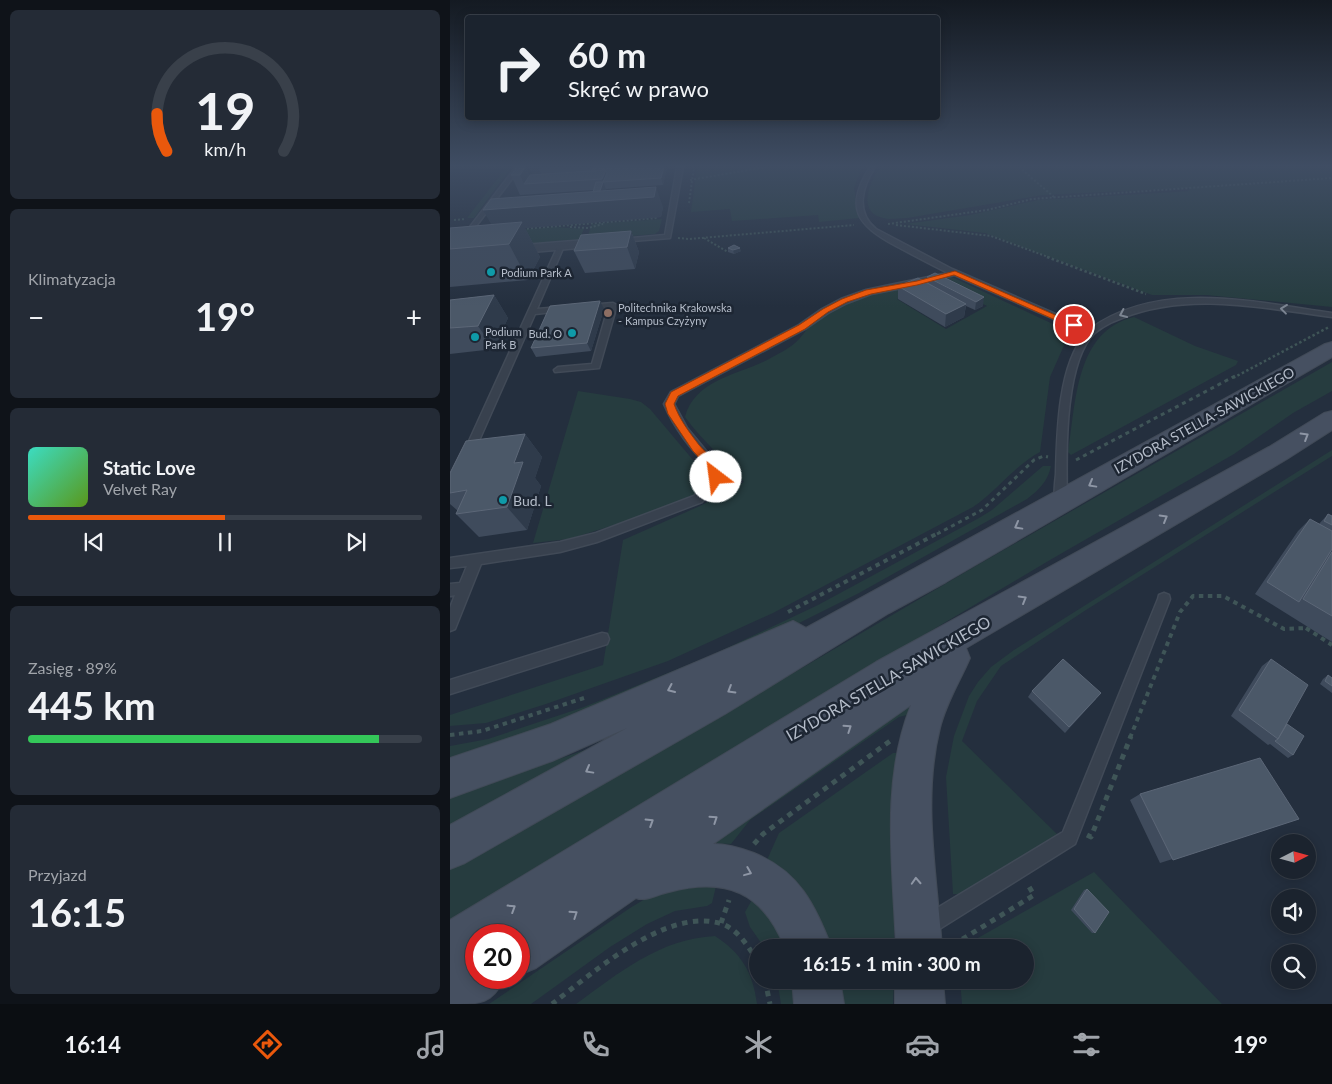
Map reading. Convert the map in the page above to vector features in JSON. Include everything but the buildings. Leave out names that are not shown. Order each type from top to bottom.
[{"type":"main road","name":"IZYDORA STELLA-SAWICKIEGO","points":[[450,848],[712,701],[878,602],[1061,502],[1332,348]]},
{"type":"main road","name":"IZYDORA STELLA-SAWICKIEGO","points":[[450,947],[888,674],[968,639],[1332,419]]},
{"type":"main road","points":[[450,778],[552,742],[738,659],[878,602]]},
{"type":"main road","points":[[930,939],[911,804],[913,769],[919,736],[937,689],[968,639]]},
{"type":"main road","points":[[530,944],[616,886],[968,639]]},
{"type":"main road","points":[[616,886],[657,872],[700,864],[722,865],[741,869],[759,877],[784,899],[800,924],[806,939]]},
{"type":"main road","points":[[450,1000],[466,989]]},
{"type":"main road","points":[[817,989],[819,1004]]},
{"type":"main road","points":[[919,989],[920,1004]]},
{"type":"street","points":[[452,253],[599,243]]},
{"type":"lane","points":[[462,241],[483,214]]},
{"type":"lane","points":[[599,243],[668,237],[672,214]]},
{"type":"lane","points":[[862,214],[867,224],[884,238],[955,273],[1090,332]]},
{"type":"lane","points":[[464,464],[561,246]]},
{"type":"lane","points":[[450,563],[560,547],[597,537],[698,499],[710,488],[716,477],[716,469],[696,449],[673,414],[669,404],[674,394],[802,327],[825,310],[844,301],[869,292],[917,283],[955,273]]},
{"type":"lane","points":[[1061,502],[1060,460],[1073,364],[1090,332],[1129,310],[1164,302],[1205,301],[1332,315]]},
{"type":"lane","points":[[531,312],[613,304],[596,366],[558,370]]},
{"type":"lane","points":[[450,625],[476,560]]},
{"type":"lane","points":[[450,590],[464,588]]},
{"type":"lane","points":[[932,939],[1020,869],[1069,838],[1164,599]]},
{"type":"lane","points":[[450,687],[602,639]]},
{"type":"path","points":[[890,224],[960,214]]},
{"type":"path","points":[[520,229],[664,218]]},
{"type":"path","points":[[559,226],[588,228],[606,222]]},
{"type":"path","points":[[668,237],[689,239],[867,224],[890,224],[990,236],[1164,302]]},
{"type":"path","points":[[704,238],[728,252]]},
{"type":"path","points":[[782,615],[982,510],[1034,460],[1044,456],[1071,462],[1332,326]]},
{"type":"path","points":[[1072,830],[1091,837],[1180,612],[1193,596],[1223,596],[1284,629],[1306,628],[1332,645]]},
{"type":"path","points":[[450,735],[482,731],[592,695]]},
{"type":"path","points":[[721,923],[741,869],[753,846],[762,834],[891,741],[908,734],[919,736]]},
{"type":"path","points":[[935,939],[1034,895],[1020,869]]},
{"type":"path","points":[[552,1004],[647,936],[667,928],[698,920],[721,923],[737,934],[749,946]]},
{"type":"path","points":[[767,989],[770,1004]]},
{"type":"green space","points":[[470,214],[477,214],[474,218],[467,218]]},
{"type":"green space","points":[[731,214],[858,214],[859,218],[819,222],[818,215],[732,221]]},
{"type":"green space","points":[[874,214],[932,214],[889,219]]},
{"type":"green space","points":[[1332,214],[1332,307],[1206,295],[1152,295],[985,233],[905,224],[970,215]]},
{"type":"green space","points":[[662,219],[659,231],[655,234],[586,240],[592,224]]},
{"type":"green space","points":[[556,227],[584,229],[579,240],[472,249],[487,232]]},
{"type":"green space","points":[[952,277],[1070,332],[1050,377],[1040,452],[1022,464],[973,507],[773,613],[668,661],[546,704],[486,723],[450,726],[450,715],[603,665],[623,540],[700,506],[744,482],[685,417],[690,404],[698,394],[708,386],[757,365],[783,351],[795,343],[821,317],[846,303],[860,298],[888,291],[916,289],[897,299],[946,329],[987,306],[935,281]]},
{"type":"green space","points":[[1134,317],[1195,346],[1238,361],[1236,365],[1071,455],[1068,452],[1073,412],[1082,371],[1089,353],[1100,337],[1115,325]]},
{"type":"green space","points":[[1332,362],[1332,391],[1293,413],[1234,454],[1050,560],[808,704],[450,923],[450,868],[802,668]]},
{"type":"green space","points":[[578,391],[630,399],[641,402],[650,409],[704,473],[701,488],[690,498],[669,508],[569,539],[533,543]]},
{"type":"green space","points":[[1332,450],[1332,456],[1086,610],[1001,666],[977,701],[962,741],[1059,836],[963,894],[953,894],[946,777],[954,736],[969,696],[978,682],[991,667],[1014,650]]},
{"type":"green space","points":[[1043,466],[1051,466],[1048,476],[1039,489],[1027,499],[859,593],[779,633],[608,707],[450,759],[450,746],[488,739],[584,707],[712,655],[818,605],[992,510]]},
{"type":"green space","points":[[923,688],[911,714],[899,717],[750,820],[731,844],[707,843]]},
{"type":"green space","points":[[597,746],[450,827],[450,796]]},
{"type":"green space","points":[[893,753],[904,753],[897,817],[894,939],[822,939],[767,860],[779,833]]},
{"type":"green space","points":[[1094,872],[1222,1004],[962,1004],[961,989],[1034,989],[1034,939],[976,939]]},
{"type":"green space","points":[[717,882],[712,903],[707,906],[675,911],[647,924],[610,947],[531,1004],[489,1004],[511,989],[530,989],[530,976],[650,896]]},
{"type":"green space","points":[[753,898],[762,905],[784,939],[758,939],[750,927],[745,912]]},
{"type":"green space","points":[[715,936],[732,949],[749,973],[749,989],[754,989],[757,1004],[576,1004],[641,960],[676,944]]},
{"type":"green space","points":[[778,989],[798,989],[800,1004],[781,1004]]},
{"type":"green space","points":[[836,989],[894,989],[893,1004],[837,1004]]},
{"type":"place","name":"Podium Park A","points":[[491,272]]},
{"type":"place","name":"Politechnika Krakowska - Kampus Czyżyny","points":[[608,313]]},
{"type":"place","name":"Bud. O","points":[[572,333]]},
{"type":"place","name":"Podium Park B","points":[[475,337]]},
{"type":"place","name":"Bud. L","points":[[503,500]]},
{"type":"route","points":[[716,477],[716,469],[696,449],[673,414],[669,404],[674,394],[802,327],[825,310],[844,301],[869,292],[917,283],[955,273],[1074,325]]}]
